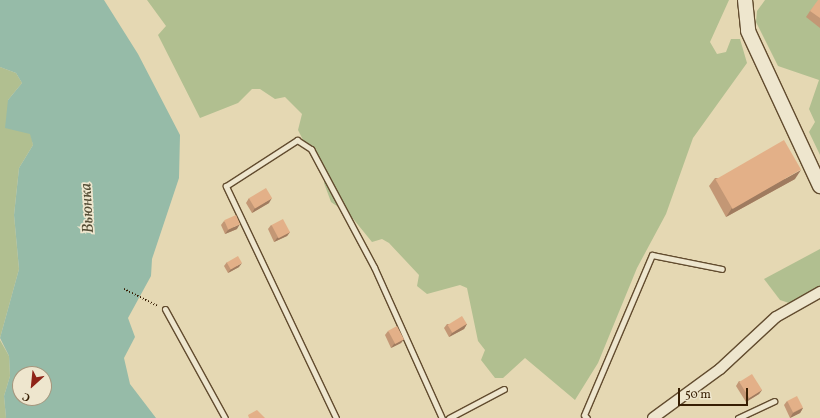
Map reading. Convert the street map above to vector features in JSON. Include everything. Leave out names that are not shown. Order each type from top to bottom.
[{"type":"main road","points":[[744,0],[748,31],[820,186]]},
{"type":"street","points":[[654,418],[720,369],[776,317],[820,292]]},
{"type":"lane","points":[[336,418],[226,186],[297,140],[311,149],[374,267],[442,418]]},
{"type":"lane","points":[[587,418],[584,415],[652,255],[722,269]]},
{"type":"lane","points":[[166,308],[225,418]]},
{"type":"lane","points":[[449,418],[504,390]]},
{"type":"lane","points":[[738,418],[774,401]]},
{"type":"path","points":[[124,289],[166,308]]},
{"type":"shaded area","points":[[147,0],[729,0],[710,42],[717,54],[726,52],[731,39],[740,39],[747,63],[693,138],[666,214],[637,268],[598,363],[575,400],[525,358],[503,378],[495,378],[481,360],[485,350],[478,341],[467,288],[460,285],[427,294],[417,286],[419,275],[389,243],[382,239],[372,242],[350,215],[331,202],[324,183],[326,169],[306,146],[298,130],[302,114],[285,97],[275,99],[260,89],[252,89],[238,103],[200,118],[158,35],[166,26]]},
{"type":"shaded area","points":[[765,0],[820,0],[820,155],[809,132],[815,122],[809,109],[819,80],[778,66],[756,22],[757,11]]},
{"type":"shaded area","points":[[0,67],[16,73],[22,83],[8,100],[31,134],[33,145],[19,168],[14,215],[19,269],[0,338]]},
{"type":"shaded area","points":[[820,249],[820,287],[792,304],[780,300],[764,279]]},
{"type":"shaded area","points":[[0,340],[9,356],[10,376],[4,396],[6,418],[0,418]]},
{"type":"water","name":"Вьюнка","points":[[0,0],[104,0],[138,54],[180,135],[179,178],[152,259],[151,276],[128,318],[135,337],[124,358],[130,384],[156,418],[6,418],[4,396],[10,376],[9,356],[0,338],[19,269],[14,215],[19,168],[33,145],[30,134],[5,128],[8,100],[22,83],[16,73],[0,67]]},
{"type":"building","points":[[818,0],[820,0],[820,18],[810,11]]},
{"type":"building","points":[[784,140],[801,169],[733,209],[716,180]]},
{"type":"building","points":[[266,188],[272,198],[255,209],[249,198]]},
{"type":"building","points":[[236,215],[240,224],[228,229],[224,220]]},
{"type":"building","points":[[283,219],[290,232],[279,238],[272,225]]},
{"type":"building","points":[[238,256],[242,263],[231,269],[227,262]]},
{"type":"building","points":[[462,316],[467,324],[452,333],[448,325]]},
{"type":"building","points":[[397,326],[404,339],[395,344],[388,331]]},
{"type":"building","points":[[752,374],[762,390],[749,398],[739,382]]},
{"type":"building","points":[[797,396],[803,408],[793,413],[787,401]]},
{"type":"building","points":[[257,410],[265,418],[249,418],[248,415]]}]
